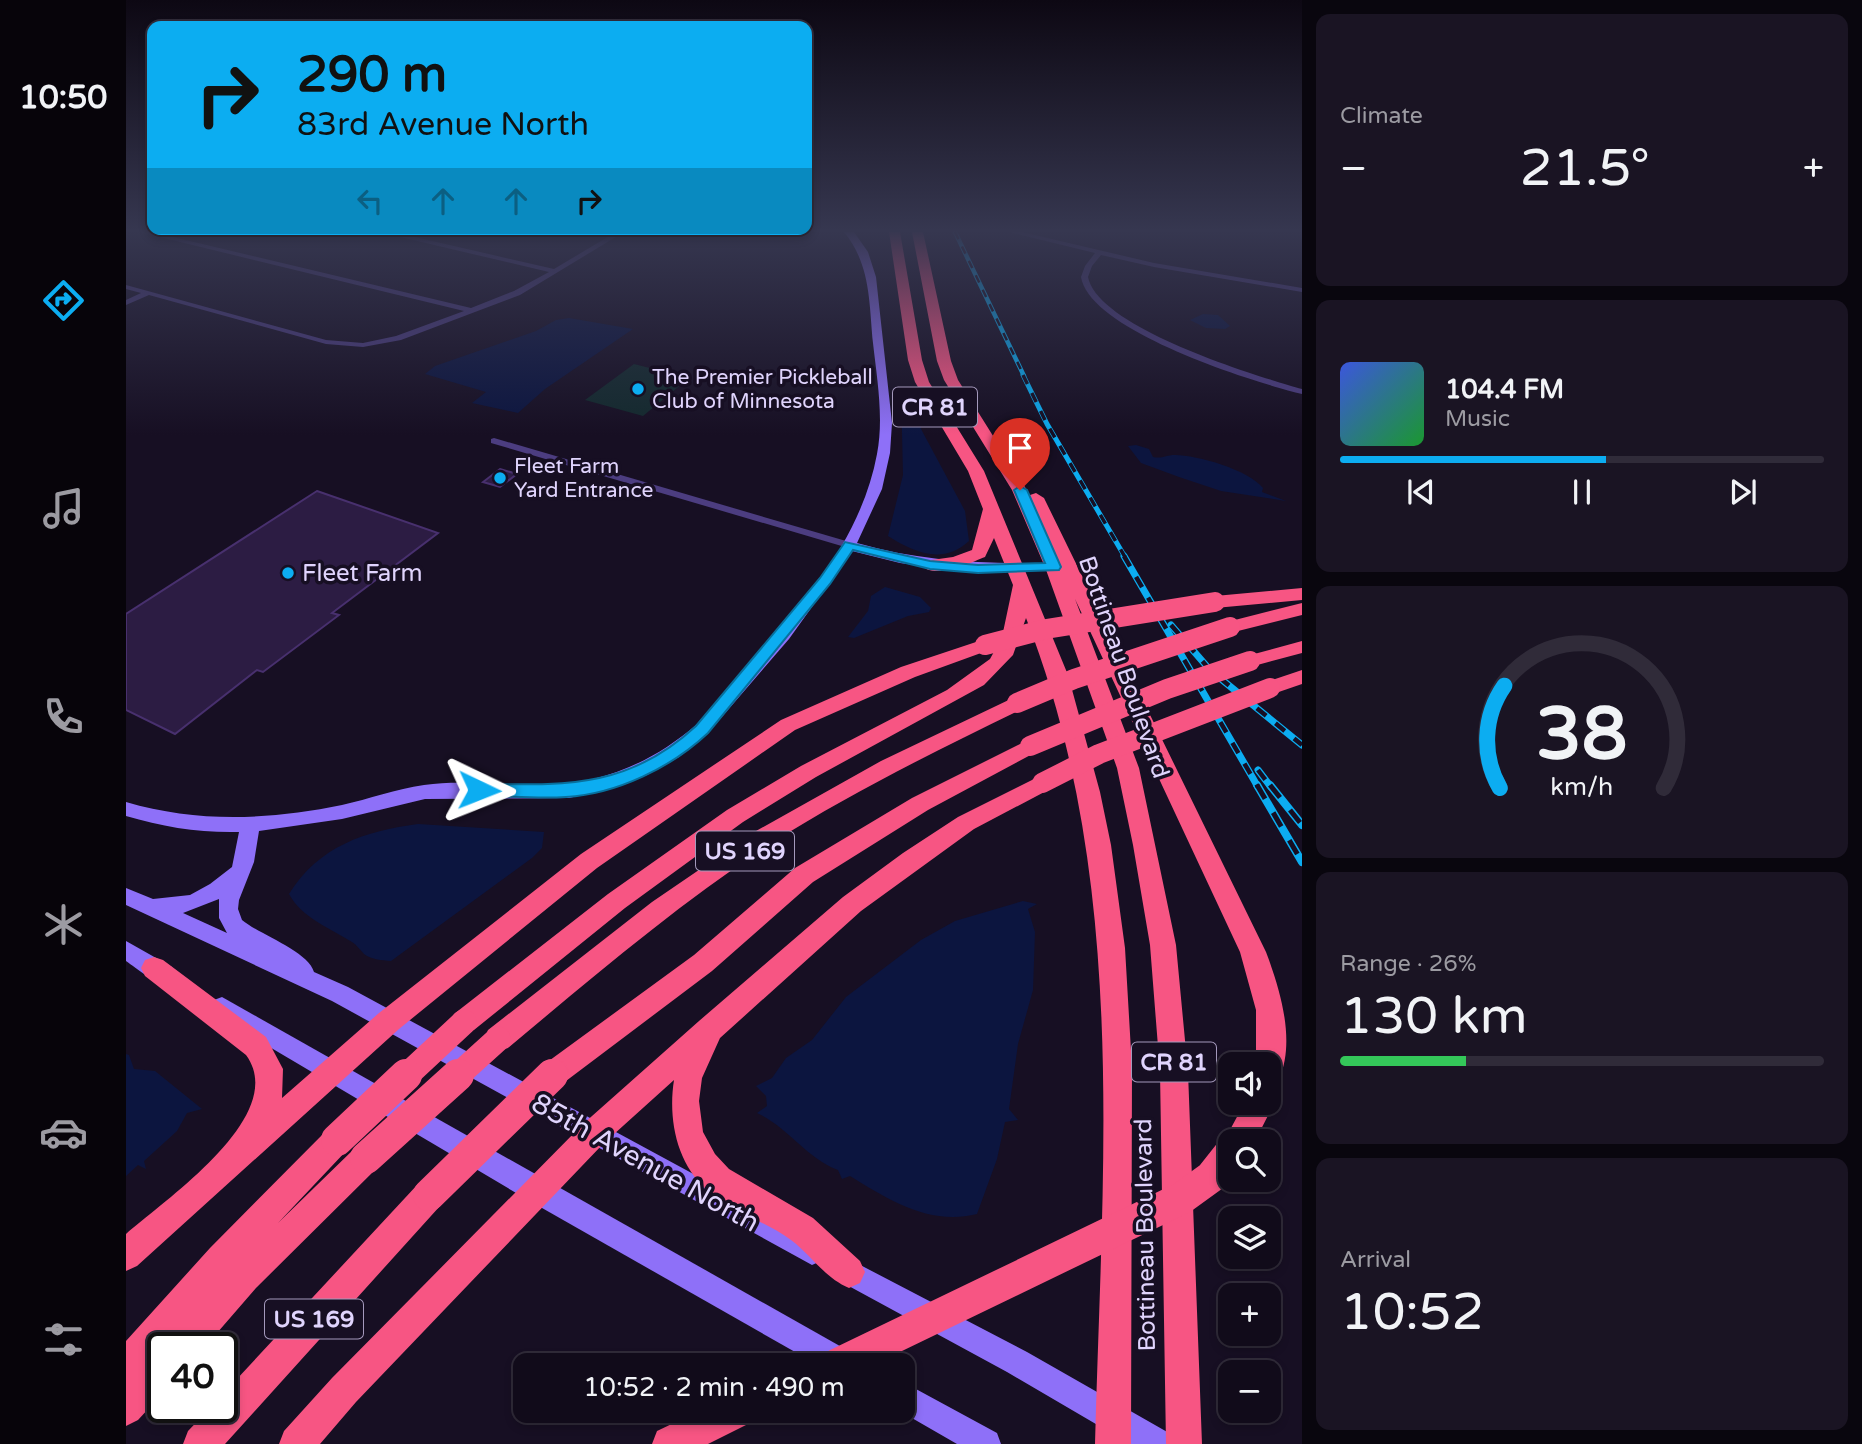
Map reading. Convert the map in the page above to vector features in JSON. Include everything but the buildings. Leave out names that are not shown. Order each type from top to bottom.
[{"type":"highway","name":"Bottineau Boulevard","points":[[905,299],[915,360],[922,382],[976,471],[1058,675],[1089,792],[1112,948],[1118,1068],[1114,1432]]},
{"type":"highway","name":"Bottineau Boulevard","points":[[931,299],[944,361],[962,399],[1020,490],[1054,567],[1128,768],[1163,944],[1174,1072],[1184,1444]]},
{"type":"highway","points":[[991,443],[1030,487],[1052,524],[1254,952],[1265,982],[1271,1017],[1270,1052]]},
{"type":"highway","points":[[930,565],[956,562],[979,553],[986,537],[991,509]]},
{"type":"highway","points":[[126,1367],[221,1259],[337,1140],[464,1022],[647,876],[721,825],[817,766],[959,692],[982,676],[999,660],[1010,644],[1018,577]]},
{"type":"highway","points":[[126,1255],[389,1021],[589,861],[788,725],[908,672],[985,645],[1046,629],[1215,602],[1302,594]]},
{"type":"highway","name":"US 169","points":[[195,1332],[245,1277],[366,1158],[498,1039],[652,915],[764,837],[891,762],[1017,703],[1074,679],[1230,628],[1302,609]]},
{"type":"highway","name":"US 169","points":[[201,1444],[429,1195],[556,1072],[703,963],[804,875],[920,804],[1030,746],[1167,689],[1302,647]]},
{"type":"highway","points":[[297,1444],[344,1390],[593,1134],[852,904],[966,823],[1099,754],[1302,677]]},
{"type":"highway","points":[[154,968],[256,1046],[267,1058],[270,1070],[268,1098],[259,1122],[239,1154]]},
{"type":"highway","points":[[709,1030],[688,1078],[686,1119],[695,1149],[719,1180],[802,1229],[849,1272]]},
{"type":"highway","points":[[861,1353],[1173,1203],[1211,1177],[1218,1168]]},
{"type":"highway","points":[[126,1408],[147,1385]]},
{"type":"highway","points":[[677,1441],[714,1423]]},
{"type":"street","points":[[171,299],[326,342],[363,345],[388,341],[500,299]]},
{"type":"street","points":[[426,299],[471,310]]},
{"type":"street","points":[[126,809],[186,821],[250,824],[315,817],[427,791],[568,791],[629,775],[683,747],[702,729],[825,581],[849,545],[878,482],[885,439],[874,299]]},
{"type":"street","points":[[1097,299],[1106,308],[1202,361],[1302,392]]},
{"type":"street","points":[[494,441],[849,545],[930,565],[1018,577],[1054,567]]},
{"type":"street","points":[[250,824],[245,860],[227,902],[231,924],[284,953],[317,983]]},
{"type":"street","points":[[148,906],[186,906],[197,902],[225,885],[245,860]]},
{"type":"street","name":"85th Avenue North","points":[[126,896],[317,983],[389,1021],[1017,1362],[1114,1432],[1158,1444]]},
{"type":"street","points":[[126,950],[537,1191],[825,1353]]},
{"type":"street","points":[[915,1404],[986,1444]]},
{"type":"green space","name":"The Premier Pickleball Club of Minnesota","points":[[634,364],[689,378],[643,416],[585,400]]},
{"type":"shaded area","points":[[1203,314],[1218,315],[1230,326],[1225,329],[1206,328],[1190,320]]},
{"type":"shaded area","points":[[569,318],[633,329],[545,389],[518,413],[472,403],[486,392],[425,374],[435,366],[536,331],[556,320]]},
{"type":"shaded area","points":[[901,390],[912,395],[921,429],[965,511],[969,541],[949,553],[929,554],[888,536],[903,475]]},
{"type":"shaded area","points":[[1136,445],[1149,449],[1153,457],[1185,456],[1222,465],[1256,481],[1263,488],[1262,492],[1286,501],[1221,491],[1141,463],[1128,446]]},
{"type":"shaded area","points":[[885,587],[920,597],[931,608],[929,612],[908,616],[854,638],[848,637],[868,611],[871,596]]},
{"type":"shaded area","points":[[418,824],[544,832],[542,848],[391,961],[374,959],[364,954],[354,943],[301,910],[289,894],[314,864],[345,844],[380,831]]},
{"type":"shaded area","points":[[1023,901],[1037,904],[1028,909],[1035,932],[1033,990],[1018,1044],[1009,1109],[1018,1120],[1005,1122],[997,1159],[977,1214],[943,1217],[926,1214],[895,1202],[850,1176],[842,1179],[838,1170],[816,1158],[778,1126],[757,1113],[767,1106],[766,1096],[756,1086],[772,1078],[786,1058],[812,1040],[846,997],[921,940],[955,921]]},
{"type":"shaded area","points":[[126,1054],[129,1055],[134,1069],[155,1071],[202,1109],[187,1113],[177,1131],[144,1161],[146,1169],[138,1165],[126,1176]]},
{"type":"railway","points":[[987,299],[1024,376]]},
{"type":"railway","points":[[1023,375],[1047,424],[1125,557]]},
{"type":"railway","points":[[1124,556],[1258,787]]},
{"type":"railway","points":[[1171,625],[1210,670],[1302,745]]},
{"type":"railway","points":[[1258,770],[1271,787]]},
{"type":"railway","points":[[1257,785],[1302,862]]},
{"type":"railway","points":[[1270,785],[1302,825]]},
{"type":"place","name":"The Premier Pickleball Club of Minnesota","points":[[638,389]]},
{"type":"place","name":"Fleet Farm Yard Entrance","points":[[500,478]]},
{"type":"place","name":"Fleet Farm","points":[[288,573]]},
{"type":"route","points":[[479,790],[568,791],[598,785],[629,775],[683,747],[702,729],[825,581],[849,545],[903,561],[930,565],[978,569],[1054,567],[1020,490]]}]
